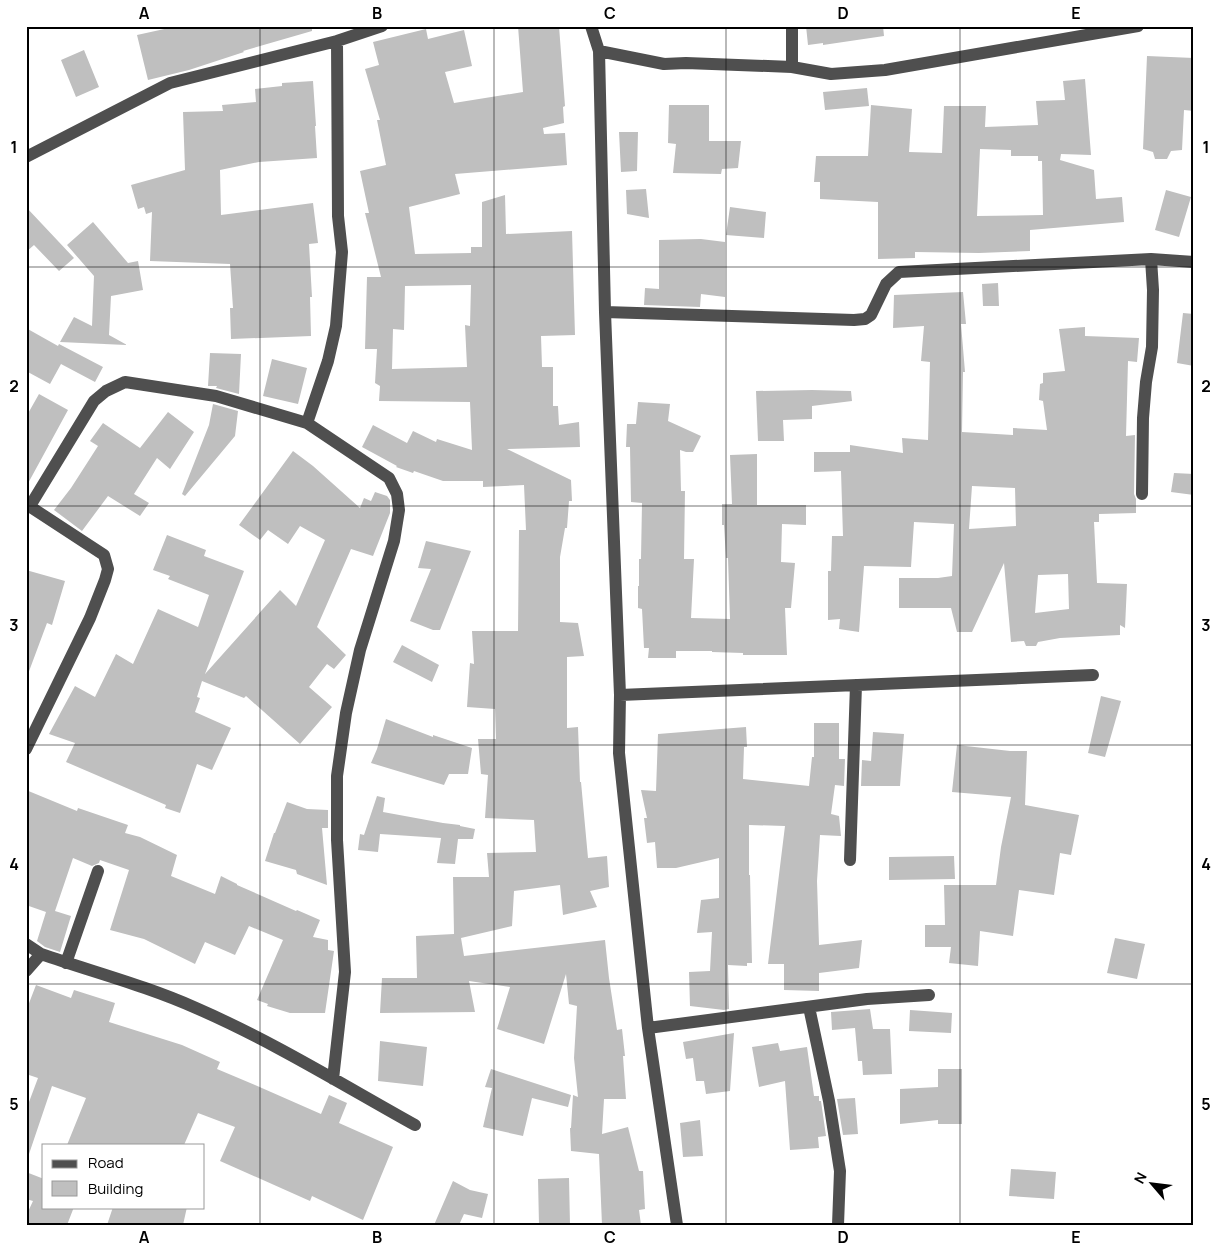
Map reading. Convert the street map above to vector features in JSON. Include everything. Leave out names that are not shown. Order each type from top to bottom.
[{"type":"street","points":[[26,157],[170,83],[337,41],[382,26]]},
{"type":"street","points":[[591,26],[598,51],[605,312],[620,695],[618,753],[648,1028],[677,1225]]},
{"type":"street","points":[[792,26],[792,68]]},
{"type":"street","points":[[598,51],[664,64],[686,63],[792,68],[831,74],[885,70],[1138,26]]},
{"type":"street","points":[[307,423],[328,361],[336,326],[342,252],[338,216],[337,41]]},
{"type":"street","points":[[605,312],[854,320],[865,319],[871,315],[886,284],[899,272],[1151,259],[1194,262]]},
{"type":"street","points":[[1142,494],[1143,418],[1146,382],[1152,347],[1153,290],[1151,259]]},
{"type":"street","points":[[26,749],[90,618],[108,569],[104,555],[28,505],[94,402],[106,391],[125,382],[216,396],[307,423],[389,478],[397,494],[399,510],[394,541],[360,650],[346,713],[337,776],[337,840],[345,972],[333,1079]]},
{"type":"street","points":[[620,695],[1093,675]]},
{"type":"street","points":[[850,860],[856,685]]},
{"type":"street","points":[[66,962],[98,871]]},
{"type":"street","points":[[26,944],[42,954],[195,1007],[242,1029],[415,1126]]},
{"type":"street","points":[[26,971],[42,954]]},
{"type":"street","points":[[648,1028],[867,999],[929,995]]},
{"type":"street","points":[[809,1007],[840,1171],[838,1225]]},
{"type":"building","points":[[178,26],[312,26],[312,31],[243,51],[189,70],[148,80],[137,35]]},
{"type":"building","points":[[518,26],[559,26],[565,106],[563,107],[564,123],[543,128],[544,134],[565,133],[567,165],[455,174],[460,194],[409,207],[415,254],[471,253],[471,247],[482,247],[482,202],[505,195],[506,234],[572,231],[575,335],[541,336],[542,367],[553,367],[553,406],[558,406],[559,425],[579,422],[580,447],[507,449],[571,480],[572,501],[569,501],[567,528],[565,528],[560,557],[560,622],[578,623],[584,656],[567,657],[567,728],[578,727],[580,782],[588,858],[607,856],[609,887],[590,891],[597,907],[563,915],[560,885],[514,891],[512,926],[461,938],[464,956],[605,940],[617,1030],[622,1029],[626,1099],[604,1099],[602,1134],[628,1127],[639,1171],[643,1171],[645,1209],[639,1210],[641,1225],[602,1225],[599,1154],[571,1151],[570,1128],[573,1095],[578,1097],[574,1058],[577,1006],[569,1004],[566,974],[544,1044],[497,1029],[510,987],[469,981],[475,1012],[380,1013],[382,978],[417,978],[416,936],[454,934],[453,877],[489,877],[487,853],[536,852],[534,820],[485,818],[488,775],[481,774],[478,739],[496,739],[495,709],[467,707],[470,663],[474,664],[472,631],[518,631],[519,530],[526,530],[524,485],[483,487],[483,481],[443,481],[396,467],[362,447],[373,425],[407,443],[413,431],[436,442],[437,439],[472,450],[470,402],[379,401],[380,386],[375,383],[377,349],[365,349],[367,277],[381,277],[365,213],[369,213],[360,171],[386,165],[377,120],[380,120],[365,69],[379,65],[373,42],[426,29],[428,39],[464,30],[472,66],[445,72],[454,103],[523,92]],"holes":[[[471,285],[470,326],[465,325],[467,367],[392,369],[393,329],[404,330],[405,286]]]},
{"type":"building","points":[[806,26],[883,26],[884,36],[823,45],[823,43],[808,45]]},
{"type":"building","points":[[84,50],[99,87],[76,97],[61,60]]},
{"type":"building","points":[[1147,56],[1194,58],[1194,111],[1184,110],[1182,150],[1171,151],[1167,159],[1155,159],[1153,152],[1143,149]]},
{"type":"building","points":[[1085,79],[1091,155],[1061,154],[1060,160],[1094,170],[1096,199],[1122,197],[1124,222],[1030,230],[1030,251],[979,253],[915,252],[915,258],[878,259],[878,202],[820,199],[820,182],[814,182],[816,156],[868,156],[871,105],[912,109],[909,152],[942,153],[944,106],[986,106],[985,127],[1038,125],[1036,101],[1065,100],[1063,81]],"holes":[[[980,149],[1011,150],[1011,156],[1038,156],[1038,161],[1042,161],[1043,215],[977,216]]]},
{"type":"building","points":[[313,81],[317,158],[259,162],[220,170],[221,215],[313,203],[318,243],[309,244],[312,297],[310,297],[311,336],[231,339],[230,308],[233,308],[230,264],[150,261],[152,212],[146,214],[144,207],[138,209],[131,185],[185,170],[183,112],[223,111],[222,105],[256,102],[255,89],[282,86],[282,83]]},
{"type":"building","points":[[867,88],[869,106],[825,110],[823,92]]},
{"type":"building","points":[[669,105],[709,105],[709,141],[741,141],[738,168],[722,169],[721,174],[673,173],[676,144],[668,143]]},
{"type":"building","points":[[619,132],[638,132],[637,171],[621,172]]},
{"type":"building","points":[[646,189],[649,218],[627,214],[626,190]]},
{"type":"building","points":[[1166,190],[1191,197],[1179,237],[1155,230]]},
{"type":"building","points":[[26,207],[74,258],[59,271],[34,245],[26,252]]},
{"type":"building","points":[[730,207],[766,212],[764,238],[726,235]]},
{"type":"building","points":[[93,222],[128,263],[138,261],[143,290],[111,296],[109,335],[127,345],[60,342],[74,317],[92,326],[94,276],[67,245]]},
{"type":"building","points":[[701,239],[725,242],[725,297],[701,294],[700,307],[644,305],[645,288],[659,289],[659,240]]},
{"type":"building","points":[[998,283],[999,306],[983,306],[982,284]]},
{"type":"building","points":[[963,292],[966,324],[961,324],[965,372],[963,372],[962,432],[1013,435],[1013,428],[1047,430],[1043,401],[1039,400],[1040,384],[1043,383],[1043,373],[1065,371],[1059,329],[1085,327],[1085,336],[1139,338],[1137,362],[1128,361],[1126,436],[1135,435],[1134,494],[1136,513],[1099,514],[1099,522],[1094,522],[1097,583],[1127,584],[1125,628],[1120,625],[1120,635],[1060,638],[1038,642],[1036,646],[1026,646],[1024,641],[1011,642],[1004,563],[972,632],[957,632],[951,608],[899,608],[899,578],[952,576],[954,524],[914,522],[911,567],[864,566],[859,632],[839,629],[840,619],[828,620],[828,571],[831,571],[832,536],[843,536],[841,471],[814,472],[814,452],[850,452],[850,445],[903,453],[902,438],[928,440],[930,362],[921,361],[924,326],[893,328],[894,295]],"holes":[[[972,486],[1015,488],[1016,526],[969,529]],[[1068,574],[1069,609],[1035,613],[1038,575]]]},
{"type":"building","points":[[1183,313],[1194,314],[1194,366],[1177,363]]},
{"type":"building","points":[[26,328],[58,346],[59,344],[103,367],[95,382],[61,364],[50,384],[26,371]]},
{"type":"building","points":[[210,353],[241,354],[239,394],[216,388],[217,386],[208,386]]},
{"type":"building","points":[[272,359],[307,368],[298,404],[263,396]]},
{"type":"building","points":[[756,391],[851,391],[852,401],[812,406],[812,419],[783,420],[784,441],[758,441]]},
{"type":"building","points":[[39,394],[68,410],[26,487],[26,417]]},
{"type":"building","points":[[638,402],[670,404],[668,421],[701,436],[693,452],[680,450],[681,491],[685,491],[684,559],[694,559],[691,618],[730,619],[728,558],[726,558],[724,525],[722,525],[722,504],[732,504],[730,455],[757,454],[757,505],[806,505],[806,525],[782,524],[781,562],[795,563],[791,608],[785,608],[787,655],[743,655],[743,653],[712,651],[676,651],[676,658],[648,658],[649,648],[644,648],[642,609],[638,608],[642,503],[631,502],[630,447],[626,447],[627,424],[636,424]]},
{"type":"building","points":[[213,404],[238,411],[235,436],[185,496],[182,494],[209,425]]},
{"type":"building","points":[[168,412],[194,432],[170,469],[157,458],[134,494],[149,503],[140,516],[108,496],[82,531],[54,510],[71,488],[98,446],[90,441],[103,423],[140,448]]},
{"type":"building","points":[[293,451],[313,466],[360,508],[364,498],[371,501],[375,492],[387,496],[390,500],[390,513],[373,556],[351,549],[317,627],[346,655],[334,669],[327,664],[309,687],[332,707],[300,744],[246,696],[244,698],[202,681],[197,697],[200,698],[195,712],[231,728],[212,770],[197,764],[180,813],[165,808],[166,805],[66,762],[75,743],[49,734],[75,686],[95,697],[116,654],[133,664],[158,609],[198,627],[209,595],[168,579],[170,576],[153,570],[167,535],[206,550],[204,556],[244,571],[205,674],[280,590],[296,606],[325,540],[300,526],[288,544],[268,530],[260,540],[239,525]]},
{"type":"building","points":[[1174,473],[1194,474],[1194,495],[1171,492]]},
{"type":"building","points":[[426,541],[471,551],[440,630],[433,630],[410,621],[431,569],[418,568]]},
{"type":"building","points":[[26,570],[65,581],[52,625],[47,623],[28,674],[26,674]]},
{"type":"building","points":[[402,645],[439,665],[432,682],[393,662]]},
{"type":"building","points":[[1101,696],[1121,701],[1105,757],[1088,753]]},
{"type":"building","points":[[386,719],[433,737],[433,735],[472,748],[468,774],[449,774],[444,785],[371,763]]},
{"type":"building","points":[[814,723],[839,723],[839,759],[845,759],[844,786],[835,785],[831,814],[839,816],[841,836],[820,835],[817,881],[819,945],[862,940],[859,968],[819,973],[819,991],[784,990],[784,964],[768,964],[785,826],[749,825],[752,963],[747,963],[747,966],[728,965],[729,1009],[690,1006],[689,972],[710,971],[712,932],[697,933],[701,900],[719,898],[719,858],[676,868],[657,868],[655,842],[647,843],[644,818],[647,818],[641,790],[656,791],[658,734],[746,727],[747,747],[744,747],[743,779],[809,786],[812,757],[814,757]]},
{"type":"building","points":[[873,732],[904,734],[900,786],[861,786],[862,760],[871,761]]},
{"type":"building","points":[[957,745],[1027,751],[1025,805],[1079,815],[1071,855],[1060,853],[1054,895],[1019,890],[1013,936],[980,931],[978,966],[949,963],[951,947],[925,947],[925,925],[945,925],[944,885],[996,885],[1011,797],[952,792]]},
{"type":"building","points":[[26,790],[77,811],[78,808],[128,825],[125,833],[140,837],[177,855],[171,876],[215,894],[221,876],[237,885],[320,920],[313,937],[328,940],[328,950],[334,951],[325,1013],[290,1013],[267,1006],[268,1004],[257,1000],[283,940],[249,926],[235,955],[205,942],[195,964],[144,939],[110,930],[129,870],[100,860],[99,863],[92,866],[73,858],[55,911],[71,916],[60,952],[45,947],[37,941],[46,912],[26,905]]},
{"type":"building","points":[[377,796],[385,798],[383,812],[475,829],[473,839],[458,839],[455,864],[437,863],[441,838],[380,834],[378,852],[358,850],[360,834],[364,835]]},
{"type":"building","points":[[287,802],[307,809],[328,810],[328,828],[322,828],[327,885],[297,874],[296,870],[265,861]]},
{"type":"building","points":[[954,856],[955,879],[889,880],[889,857]]},
{"type":"building","points":[[1115,938],[1145,944],[1137,979],[1107,973]]},
{"type":"building","points":[[36,985],[71,998],[74,990],[115,1003],[109,1022],[182,1045],[220,1062],[217,1069],[321,1114],[329,1095],[347,1103],[339,1123],[393,1147],[363,1220],[312,1196],[310,1201],[220,1161],[235,1127],[198,1113],[184,1144],[67,1144],[86,1098],[52,1086],[29,1154],[26,1153],[26,1110],[38,1078],[26,1074],[26,1011]]},
{"type":"building","points":[[870,1009],[873,1029],[890,1029],[892,1074],[863,1075],[862,1061],[858,1061],[855,1028],[832,1030],[831,1012]]},
{"type":"building","points":[[910,1010],[952,1013],[951,1033],[909,1031]]},
{"type":"building","points":[[734,1033],[730,1091],[706,1094],[704,1081],[696,1081],[693,1058],[686,1059],[683,1042]]},
{"type":"building","points":[[380,1041],[427,1047],[423,1086],[378,1081]]},
{"type":"building","points":[[778,1043],[780,1051],[807,1047],[814,1096],[819,1096],[819,1101],[821,1101],[826,1136],[818,1137],[819,1148],[790,1150],[785,1081],[759,1087],[752,1047]]},
{"type":"building","points":[[491,1069],[571,1095],[568,1107],[532,1098],[523,1136],[483,1127],[492,1088],[485,1087]]},
{"type":"building","points":[[938,1069],[962,1069],[962,1124],[938,1124],[938,1120],[900,1124],[900,1089],[938,1087]]},
{"type":"building","points":[[855,1098],[858,1134],[843,1135],[837,1099]]},
{"type":"building","points":[[700,1120],[703,1156],[683,1157],[680,1123]]},
{"type":"building","points":[[1011,1169],[1056,1172],[1054,1199],[1009,1196]]},
{"type":"building","points":[[26,1172],[42,1178],[42,1208],[74,1208],[67,1225],[26,1225],[26,1216],[33,1201],[26,1199]]},
{"type":"building","points":[[569,1178],[570,1225],[539,1225],[538,1179]]},
{"type":"building","points":[[453,1181],[470,1190],[488,1194],[482,1218],[464,1214],[459,1225],[434,1225]]},
{"type":"building","points":[[113,1208],[187,1208],[183,1225],[107,1225]]}]
